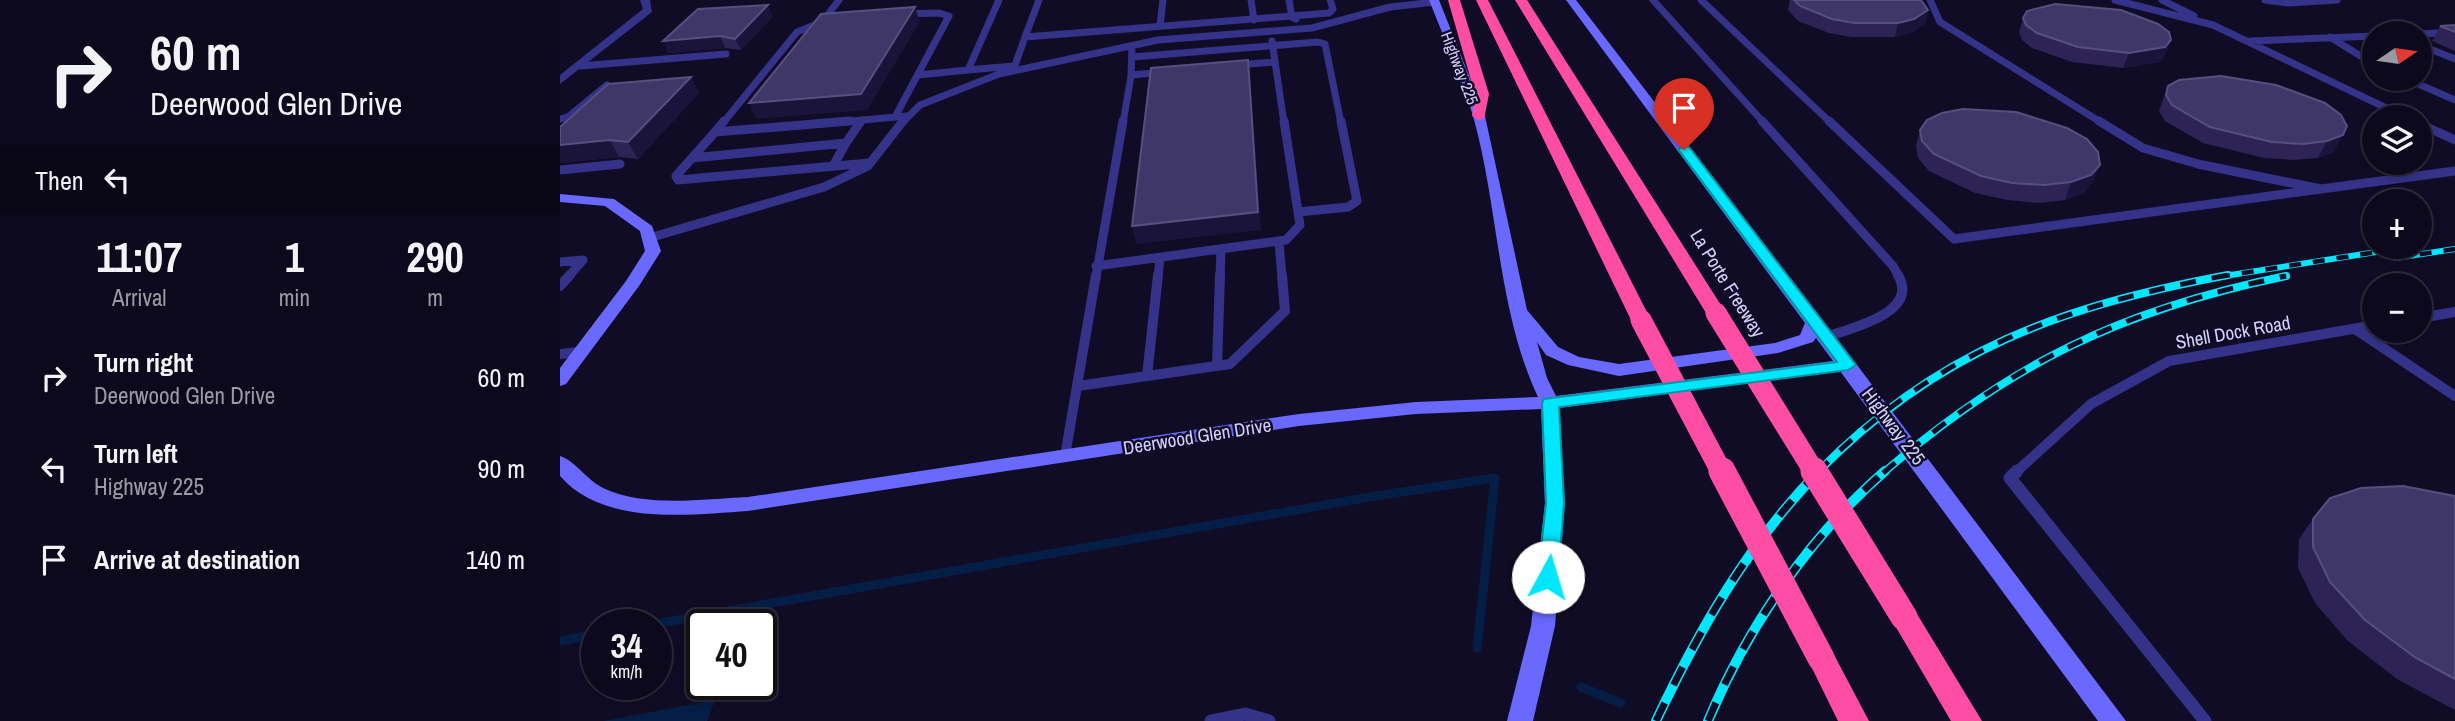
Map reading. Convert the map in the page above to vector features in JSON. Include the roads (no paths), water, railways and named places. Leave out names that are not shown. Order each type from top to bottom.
[{"type":"highway","points":[[1454,0],[1482,94],[1479,116]]},
{"type":"highway","points":[[1482,0],[1641,320],[1854,721]]},
{"type":"highway","name":"La Porte Freeway","points":[[1521,0],[1967,721]]},
{"type":"highway","points":[[1532,17],[1538,0]]},
{"type":"main road","name":"Highway 225","points":[[1571,0],[2113,721]]},
{"type":"main road","name":"Highway 225","points":[[1434,1],[1479,116],[1517,302],[1538,378],[1550,403]]},
{"type":"main road","points":[[560,198],[609,202],[647,229],[653,251],[633,283],[578,352],[560,380]]},
{"type":"main road","points":[[1517,302],[1552,351],[1574,361],[1619,370],[1778,348],[1807,338],[1814,321]]},
{"type":"main road","name":"Deerwood Glen Drive","points":[[563,472],[579,483],[622,501],[670,508],[748,504],[1299,420],[1416,408],[1550,403],[1848,365]]},
{"type":"main road","points":[[1520,721],[1543,626],[1555,503],[1550,403]]},
{"type":"street","points":[[560,81],[649,10],[645,0]]},
{"type":"lane","points":[[823,21],[838,0]]},
{"type":"lane","points":[[968,70],[999,0]]},
{"type":"lane","points":[[1014,68],[1039,0]]},
{"type":"lane","points":[[1160,26],[1163,0]]},
{"type":"lane","points":[[1251,0],[1254,20]]},
{"type":"lane","points":[[1289,0],[1292,17]]},
{"type":"lane","points":[[1025,37],[1329,13],[1333,9],[1331,0]]},
{"type":"lane","points":[[1653,0],[1840,204],[1893,266],[1904,285],[1903,296],[1882,317],[1826,337]]},
{"type":"lane","points":[[1701,0],[1954,239],[2455,171]]},
{"type":"lane","points":[[1930,0],[1940,22],[2143,148],[2198,164],[2321,189]]},
{"type":"lane","points":[[2115,0],[2213,25]]},
{"type":"lane","points":[[2162,0],[2380,105]]},
{"type":"lane","points":[[2265,0],[2288,3],[2337,0]]},
{"type":"lane","points":[[918,75],[1014,68],[1158,40],[1312,28],[1390,7],[1434,1]]},
{"type":"lane","points":[[886,15],[914,10],[949,16],[895,117]]},
{"type":"lane","points":[[1292,17],[1312,28]]},
{"type":"lane","points":[[835,20],[823,21],[797,33],[676,176],[678,180],[871,163]]},
{"type":"lane","points":[[1096,266],[1279,242],[1286,240],[1300,225],[1271,31]]},
{"type":"lane","points":[[2432,33],[2455,32]]},
{"type":"lane","points":[[2248,41],[2362,36]]},
{"type":"lane","points":[[2330,37],[2362,57]]},
{"type":"lane","points":[[1132,57],[1273,45],[1318,42],[1325,44],[1357,201],[1348,206],[1298,212]]},
{"type":"lane","points":[[1065,456],[1130,75],[1132,46]]},
{"type":"lane","points":[[2432,49],[2455,59]]},
{"type":"lane","points":[[579,66],[726,54]]},
{"type":"lane","points":[[1223,66],[1275,62]]},
{"type":"lane","points":[[649,238],[824,187],[871,163],[907,116],[920,105],[1014,68]]},
{"type":"lane","points":[[1130,75],[1170,71]]},
{"type":"lane","points":[[560,119],[568,117],[608,84],[621,83]]},
{"type":"lane","points":[[2432,90],[2455,100]]},
{"type":"lane","points":[[715,132],[907,116]]},
{"type":"lane","points":[[833,166],[862,120]]},
{"type":"lane","points":[[2432,129],[2455,140]]},
{"type":"lane","points":[[692,158],[846,143]]},
{"type":"lane","points":[[560,170],[621,164]]},
{"type":"lane","points":[[1078,386],[1230,364],[1285,311],[1279,242]]},
{"type":"lane","points":[[1217,366],[1221,250]]},
{"type":"lane","points":[[1147,376],[1160,258]]},
{"type":"lane","points":[[560,262],[583,260],[560,286]]},
{"type":"lane","points":[[2432,316],[2455,312]]},
{"type":"lane","name":"Shell Dock Road","points":[[2204,721],[2010,478],[2091,404],[2169,361],[2362,327]]},
{"type":"lane","points":[[2355,328],[2455,396]]},
{"type":"lane","points":[[560,354],[578,352]]},
{"type":"lane","points":[[1211,721],[1245,714],[1269,721]]},
{"type":"water","points":[[715,700],[707,721],[603,721]]},
{"type":"waterway","points":[[672,621],[1375,496],[1495,478],[1477,648]]},
{"type":"waterway","points":[[560,641],[581,637]]},
{"type":"waterway","points":[[1581,687],[1621,703]]},
{"type":"railway","points":[[2432,253],[2455,249]]},
{"type":"railway","points":[[2218,277],[2362,254]]},
{"type":"railway","points":[[2218,277],[2228,275]]},
{"type":"railway","points":[[1883,473],[1930,434],[1977,401],[2023,371],[2071,346],[2120,324],[2171,306],[2286,276],[2281,277]]},
{"type":"railway","points":[[1818,472],[1862,430],[1908,395],[1956,364],[2005,339],[2111,302],[2218,277]]},
{"type":"railway","points":[[1708,721],[1741,652],[1783,586],[1831,525],[1885,471]]},
{"type":"railway","points":[[1656,721],[1727,589],[1770,528],[1818,472]]}]
